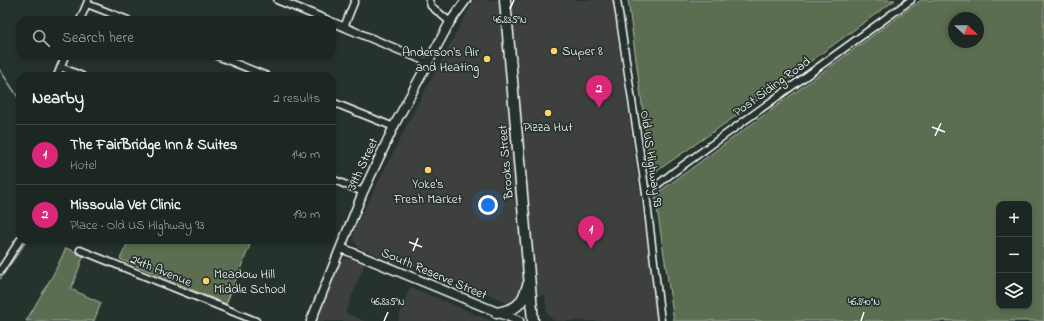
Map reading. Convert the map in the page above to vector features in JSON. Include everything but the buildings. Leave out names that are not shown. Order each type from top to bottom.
[{"type":"highway","name":"Brooks Street","points":[[504,2],[533,321]]},
{"type":"highway","points":[[497,313],[512,310],[519,305],[526,291],[529,279]]},
{"type":"main road","name":"39th Street","points":[[450,22],[459,0]]},
{"type":"main road","name":"39th Street","points":[[311,321],[363,192],[394,127],[450,22],[466,0]]},
{"type":"main road","name":"South Reserve Street","points":[[341,248],[519,321]]},
{"type":"street","points":[[278,0],[317,16]]},
{"type":"street","points":[[344,27],[355,0]]},
{"type":"street","points":[[429,0],[431,6],[450,22]]},
{"type":"street","name":"Old US Highway 93","points":[[617,0],[646,194],[661,321]]},
{"type":"street","name":"Post Siding Road","points":[[646,194],[911,0]]},
{"type":"street","points":[[82,16],[88,2],[119,16]]},
{"type":"street","points":[[336,24],[428,62]]},
{"type":"street","points":[[59,72],[64,60]]},
{"type":"street","points":[[227,60],[257,72]]},
{"type":"street","points":[[61,67],[73,72]]},
{"type":"street","points":[[336,104],[394,127]]},
{"type":"street","points":[[336,181],[363,192]]},
{"type":"street","points":[[0,271],[17,244]]},
{"type":"street","name":"24th Avenue","points":[[80,250],[256,321]]},
{"type":"shaded area","points":[[474,0],[612,0],[657,321],[553,320],[547,313],[545,295],[518,297],[511,305],[507,304],[502,300],[417,266],[410,267],[359,248],[353,240],[355,228],[417,105]]},
{"type":"shaded area","points":[[351,258],[365,263],[345,313],[365,321],[315,321],[337,264],[344,259]]},
{"type":"shaded area","points":[[410,287],[492,321],[398,321]]},
{"type":"green space","points":[[628,0],[895,0],[733,118],[654,173],[651,172]]},
{"type":"green space","points":[[921,0],[1044,0],[1044,321],[674,321],[655,195]]},
{"type":"green space","name":"Meadow Hill Middle School","points":[[127,244],[250,244],[226,304],[120,259]]},
{"type":"green space","points":[[66,248],[84,255],[71,289],[101,303],[94,321],[26,321],[54,273]]},
{"type":"waterway","points":[[0,70],[16,94]]},
{"type":"waterway","points":[[0,279],[24,244]]},
{"type":"place","name":"Super 8","points":[[554,51]]},
{"type":"place","name":"Anderson's Air and Heating","points":[[487,59]]},
{"type":"place","name":"Missoula Vet Clinic","points":[[599,108]]},
{"type":"place","name":"Pizza Hut","points":[[548,113]]},
{"type":"place","name":"Yoke's Fresh Market","points":[[428,170]]},
{"type":"place","name":"The FairBridge Inn & Suites","points":[[591,249]]},
{"type":"place","name":"Meadow Hill Middle School","points":[[206,281]]}]
